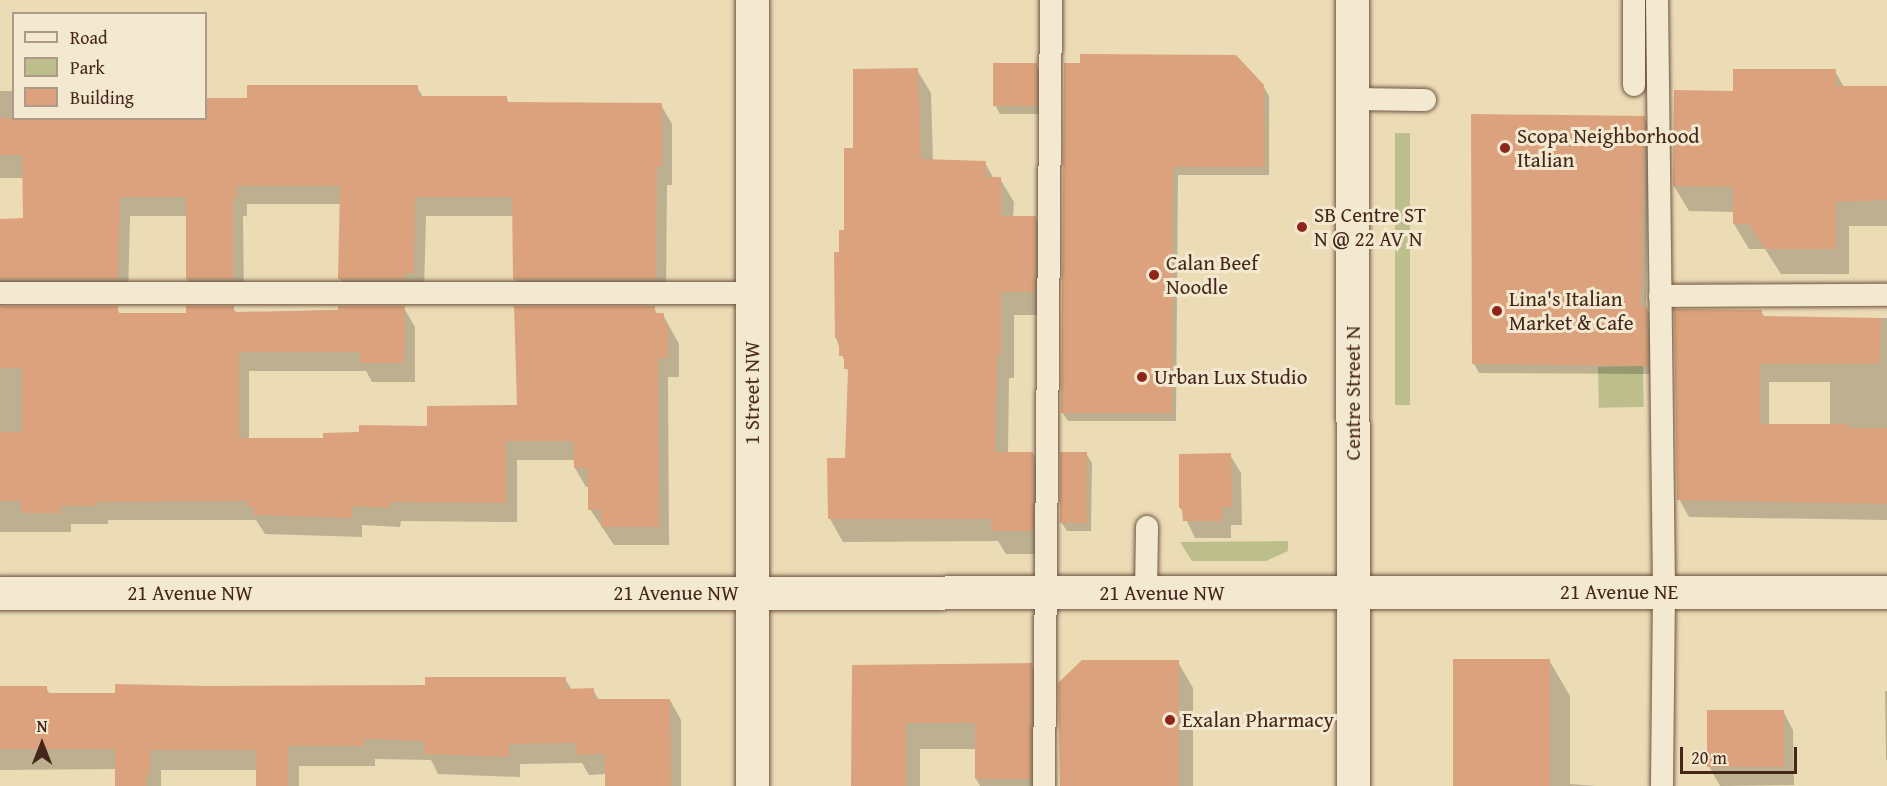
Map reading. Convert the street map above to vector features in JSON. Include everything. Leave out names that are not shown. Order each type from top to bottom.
[{"type":"street","name":"1 Street NW","points":[[752,0],[752,786]]},
{"type":"street","name":"Centre Street N","points":[[1352,0],[1353,786]]},
{"type":"street","name":"21 Avenue NE","points":[[1352,593],[1887,592]]},
{"type":"street","name":"21 Avenue NW","points":[[0,593],[1352,593]]},
{"type":"lane","points":[[1044,786],[1051,0]]},
{"type":"lane","points":[[1634,0],[1634,85]]},
{"type":"lane","points":[[1657,0],[1664,592],[1662,786]]},
{"type":"lane","points":[[1352,99],[1425,100]]},
{"type":"lane","points":[[0,293],[752,293]]},
{"type":"lane","points":[[1660,296],[1887,295]]},
{"type":"lane","points":[[1146,593],[1147,527]]},
{"type":"green space","points":[[1395,133],[1410,133],[1410,405],[1395,405]]},
{"type":"green space","points":[[1643,366],[1644,407],[1599,408],[1598,367]]},
{"type":"green space","points":[[1288,541],[1288,551],[1266,561],[1192,561],[1180,542]]},
{"type":"building","points":[[1080,54],[1236,55],[1264,85],[1265,167],[1173,167],[1172,413],[1061,413],[1064,63],[1080,63]]},
{"type":"building","points":[[993,63],[1037,63],[1037,106],[993,106]]},
{"type":"building","points":[[918,68],[921,159],[986,161],[986,177],[1001,177],[1001,216],[1036,216],[1035,292],[1001,292],[1001,355],[997,355],[995,452],[1033,452],[1033,531],[991,531],[991,519],[828,519],[827,458],[845,458],[848,369],[844,369],[844,356],[839,356],[839,338],[835,338],[834,252],[839,252],[839,230],[844,230],[844,148],[853,148],[853,69]]},
{"type":"building","points":[[1733,69],[1836,69],[1836,86],[1887,86],[1887,200],[1836,202],[1836,249],[1765,249],[1749,224],[1733,224],[1733,187],[1673,186],[1674,90],[1733,91]]},
{"type":"building","points":[[247,85],[418,85],[418,96],[507,96],[507,102],[662,103],[662,166],[657,166],[656,279],[513,279],[512,197],[415,197],[414,273],[405,273],[405,279],[338,279],[340,186],[237,186],[237,197],[233,197],[233,279],[186,279],[186,197],[120,197],[118,279],[0,279],[0,219],[23,218],[22,155],[0,155],[0,118],[12,118],[12,120],[207,120],[207,98],[247,98]]},
{"type":"building","points":[[1471,114],[1645,116],[1641,307],[1647,307],[1648,366],[1472,364]]},
{"type":"building","points":[[0,306],[118,306],[118,313],[186,313],[186,306],[234,306],[234,311],[237,312],[338,310],[338,306],[405,306],[404,363],[360,363],[360,352],[239,352],[239,438],[323,438],[323,433],[359,432],[359,425],[427,426],[427,406],[517,405],[514,306],[655,306],[655,313],[664,313],[664,324],[668,324],[668,358],[658,358],[659,527],[601,527],[601,510],[588,510],[588,468],[574,468],[573,441],[506,441],[506,503],[390,502],[390,508],[352,506],[352,518],[253,515],[253,506],[246,506],[246,501],[97,502],[97,506],[61,506],[61,513],[21,513],[21,501],[0,501],[0,432],[22,432],[22,368],[0,368]]},
{"type":"building","points":[[1674,309],[1762,310],[1762,316],[1881,318],[1880,364],[1760,364],[1760,424],[1849,424],[1849,428],[1887,428],[1887,504],[1677,500]]},
{"type":"building","points":[[1060,452],[1087,452],[1087,523],[1060,523]]},
{"type":"building","points":[[1231,453],[1232,507],[1222,507],[1222,521],[1183,521],[1182,508],[1179,508],[1179,454]]},
{"type":"building","points":[[1453,659],[1550,659],[1550,786],[1453,786]]},
{"type":"building","points":[[1082,660],[1179,660],[1179,786],[1060,786],[1058,683]]},
{"type":"building","points":[[1032,663],[1031,779],[975,779],[975,723],[906,723],[906,786],[851,786],[852,665]]},
{"type":"building","points":[[425,677],[566,677],[566,689],[594,688],[594,699],[670,699],[671,786],[605,786],[605,754],[576,755],[576,743],[509,744],[509,757],[425,754],[424,741],[364,739],[364,746],[288,746],[288,786],[256,786],[256,750],[150,750],[150,775],[146,775],[146,786],[115,786],[115,749],[0,749],[0,686],[47,686],[47,693],[115,693],[115,684],[425,685]]},
{"type":"building","points":[[1707,710],[1784,710],[1784,767],[1707,767]]},
{"type":"place","name":"Scopa Neighborhood Italian","points":[[1505,148]]},
{"type":"place","name":"SB Centre ST N @ 22 AV N","points":[[1302,227]]},
{"type":"place","name":"Calan Beef Noodle","points":[[1154,275]]},
{"type":"place","name":"Lina's Italian Market & Cafe","points":[[1497,311]]},
{"type":"place","name":"Urban Lux Studio","points":[[1142,377]]},
{"type":"place","name":"Exalan Pharmacy","points":[[1170,720]]}]
